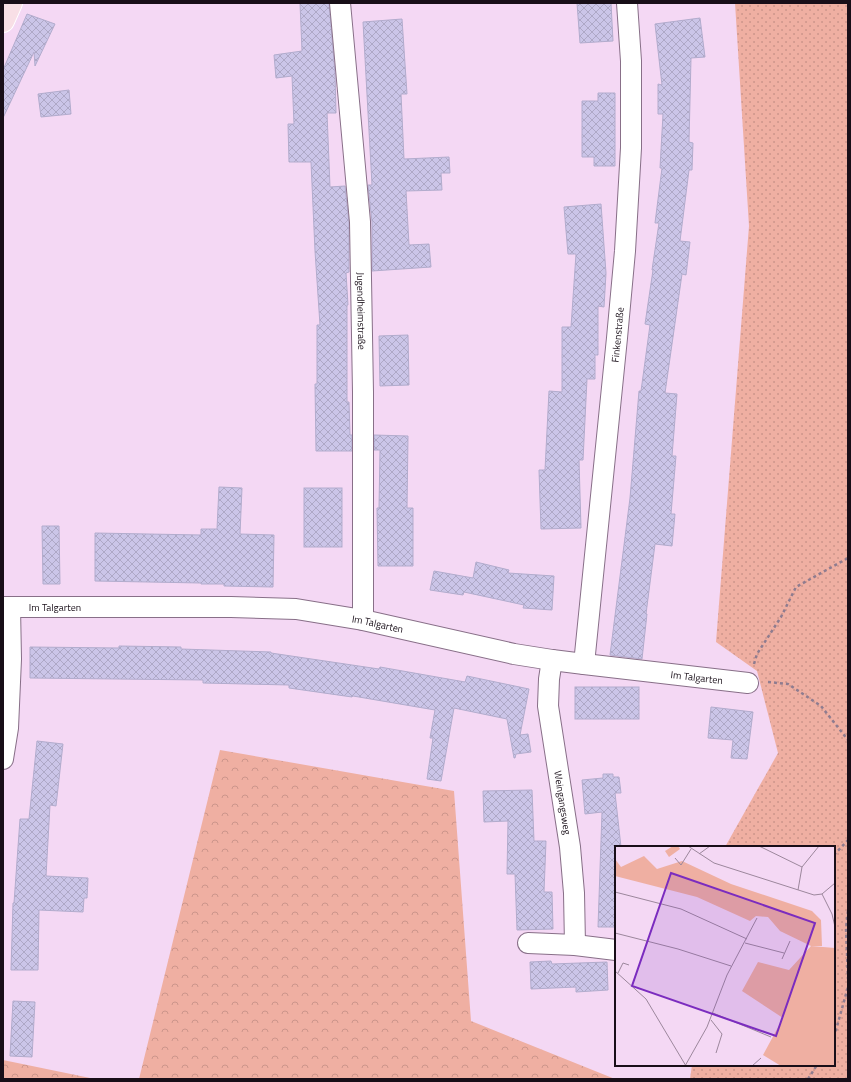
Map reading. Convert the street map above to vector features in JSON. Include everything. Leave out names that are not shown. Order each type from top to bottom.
[{"type":"main road","points":[[3,21],[11,3]]},
{"type":"street","name":"Jugendheimstraße","points":[[340,3],[360,222],[363,392],[363,620]]},
{"type":"street","name":"Finkenstraße","points":[[584,664],[625,251],[631,148],[631,61],[627,3]]},
{"type":"street","name":"Im Talgarten","points":[[6,607],[231,607],[296,609],[363,620],[507,652],[552,660],[758,682]]},
{"type":"street","points":[[3,759],[8,728],[11,659],[6,607]]},
{"type":"street","name":"Weingangsweg","points":[[552,660],[548,679],[548,706],[570,847],[574,893],[575,945]]},
{"type":"street","points":[[528,943],[575,945],[615,950]]},
{"type":"path","points":[[848,558],[796,587],[781,617],[757,654],[758,682],[788,684],[821,706],[848,740]]},
{"type":"path","points":[[835,854],[848,840]]},
{"type":"path","points":[[848,910],[846,928],[848,979]]},
{"type":"path","points":[[835,1033],[848,986]]},
{"type":"path","points":[[808,1079],[816,1066]]},
{"type":"green space","points":[[735,3],[848,3],[848,1079],[690,1079],[692,1066],[835,1066],[835,846],[726,846],[778,753],[757,671],[716,642],[749,226]]},
{"type":"green space","points":[[220,750],[454,791],[471,1021],[615,1079],[139,1079]]},
{"type":"green space","points":[[3,1060],[95,1079],[3,1079]]},
{"type":"building","points":[[300,3],[329,3],[335,73],[336,113],[327,113],[330,187],[345,186],[349,223],[349,272],[346,273],[348,305],[347,402],[349,402],[352,451],[316,451],[315,384],[317,384],[317,325],[320,325],[311,162],[289,162],[288,124],[294,124],[292,76],[276,78],[274,55],[302,51]]},
{"type":"building","points":[[577,3],[611,3],[613,41],[580,43]]},
{"type":"building","points":[[27,14],[55,24],[35,66],[34,52],[3,118],[3,70]]},
{"type":"building","points":[[700,18],[705,57],[691,58],[689,142],[693,143],[692,170],[689,170],[680,241],[690,242],[686,275],[682,274],[665,393],[677,394],[672,456],[676,456],[671,514],[675,514],[672,546],[655,544],[642,659],[610,655],[630,498],[639,391],[641,391],[650,325],[645,324],[659,223],[655,223],[662,168],[660,168],[663,114],[658,114],[658,84],[662,85],[655,24]]},
{"type":"building","points":[[402,19],[407,94],[401,94],[404,159],[449,157],[450,173],[441,173],[442,190],[406,191],[409,245],[429,244],[431,267],[372,271],[372,222],[368,185],[372,185],[363,22]]},
{"type":"building","points":[[69,90],[71,114],[41,117],[38,94]]},
{"type":"building","points":[[598,93],[615,93],[615,166],[594,166],[594,157],[582,157],[582,101],[598,101]]},
{"type":"building","points":[[601,204],[606,273],[604,307],[598,306],[598,355],[595,355],[595,379],[587,379],[583,460],[579,460],[581,528],[541,529],[539,470],[545,470],[549,391],[562,392],[562,327],[571,327],[576,254],[568,254],[564,207]]},
{"type":"building","points":[[408,335],[409,385],[380,386],[379,336]]},
{"type":"building","points":[[374,435],[408,436],[407,508],[413,508],[413,566],[378,566],[377,508],[379,508],[380,450],[374,450]]},
{"type":"building","points":[[219,487],[242,488],[240,534],[274,535],[273,587],[224,586],[224,584],[201,583],[95,581],[95,533],[201,535],[201,529],[217,529]]},
{"type":"building","points":[[304,488],[342,488],[342,547],[304,547]]},
{"type":"building","points":[[42,526],[59,526],[60,584],[43,584]]},
{"type":"building","points":[[476,562],[509,570],[508,573],[554,576],[552,610],[523,608],[524,605],[464,592],[463,595],[430,590],[434,571],[473,578]]},
{"type":"building","points":[[119,646],[181,647],[181,649],[271,652],[379,669],[380,667],[465,682],[467,676],[529,689],[520,735],[528,734],[531,752],[516,754],[514,758],[507,719],[454,708],[441,781],[427,779],[433,738],[430,738],[435,710],[353,696],[289,688],[289,685],[203,683],[203,680],[30,678],[30,647],[119,648]]},
{"type":"building","points":[[575,687],[639,687],[639,719],[575,719]]},
{"type":"building","points":[[711,707],[753,712],[747,759],[731,758],[733,740],[708,738]]},
{"type":"building","points":[[37,741],[63,744],[56,806],[50,805],[46,876],[88,878],[87,898],[84,898],[83,912],[39,910],[38,970],[11,970],[13,903],[20,819],[29,819]]},
{"type":"building","points":[[603,774],[613,774],[613,777],[619,777],[621,793],[615,793],[621,846],[615,846],[615,927],[598,927],[602,812],[585,814],[582,780],[603,778]]},
{"type":"building","points":[[532,790],[534,841],[546,841],[544,892],[552,892],[553,929],[517,930],[515,874],[507,874],[508,821],[484,822],[483,791]]},
{"type":"building","points":[[551,961],[552,964],[607,962],[608,990],[576,992],[576,987],[531,989],[530,962]]},
{"type":"building","points":[[13,1001],[35,1002],[32,1057],[10,1056]]}]
